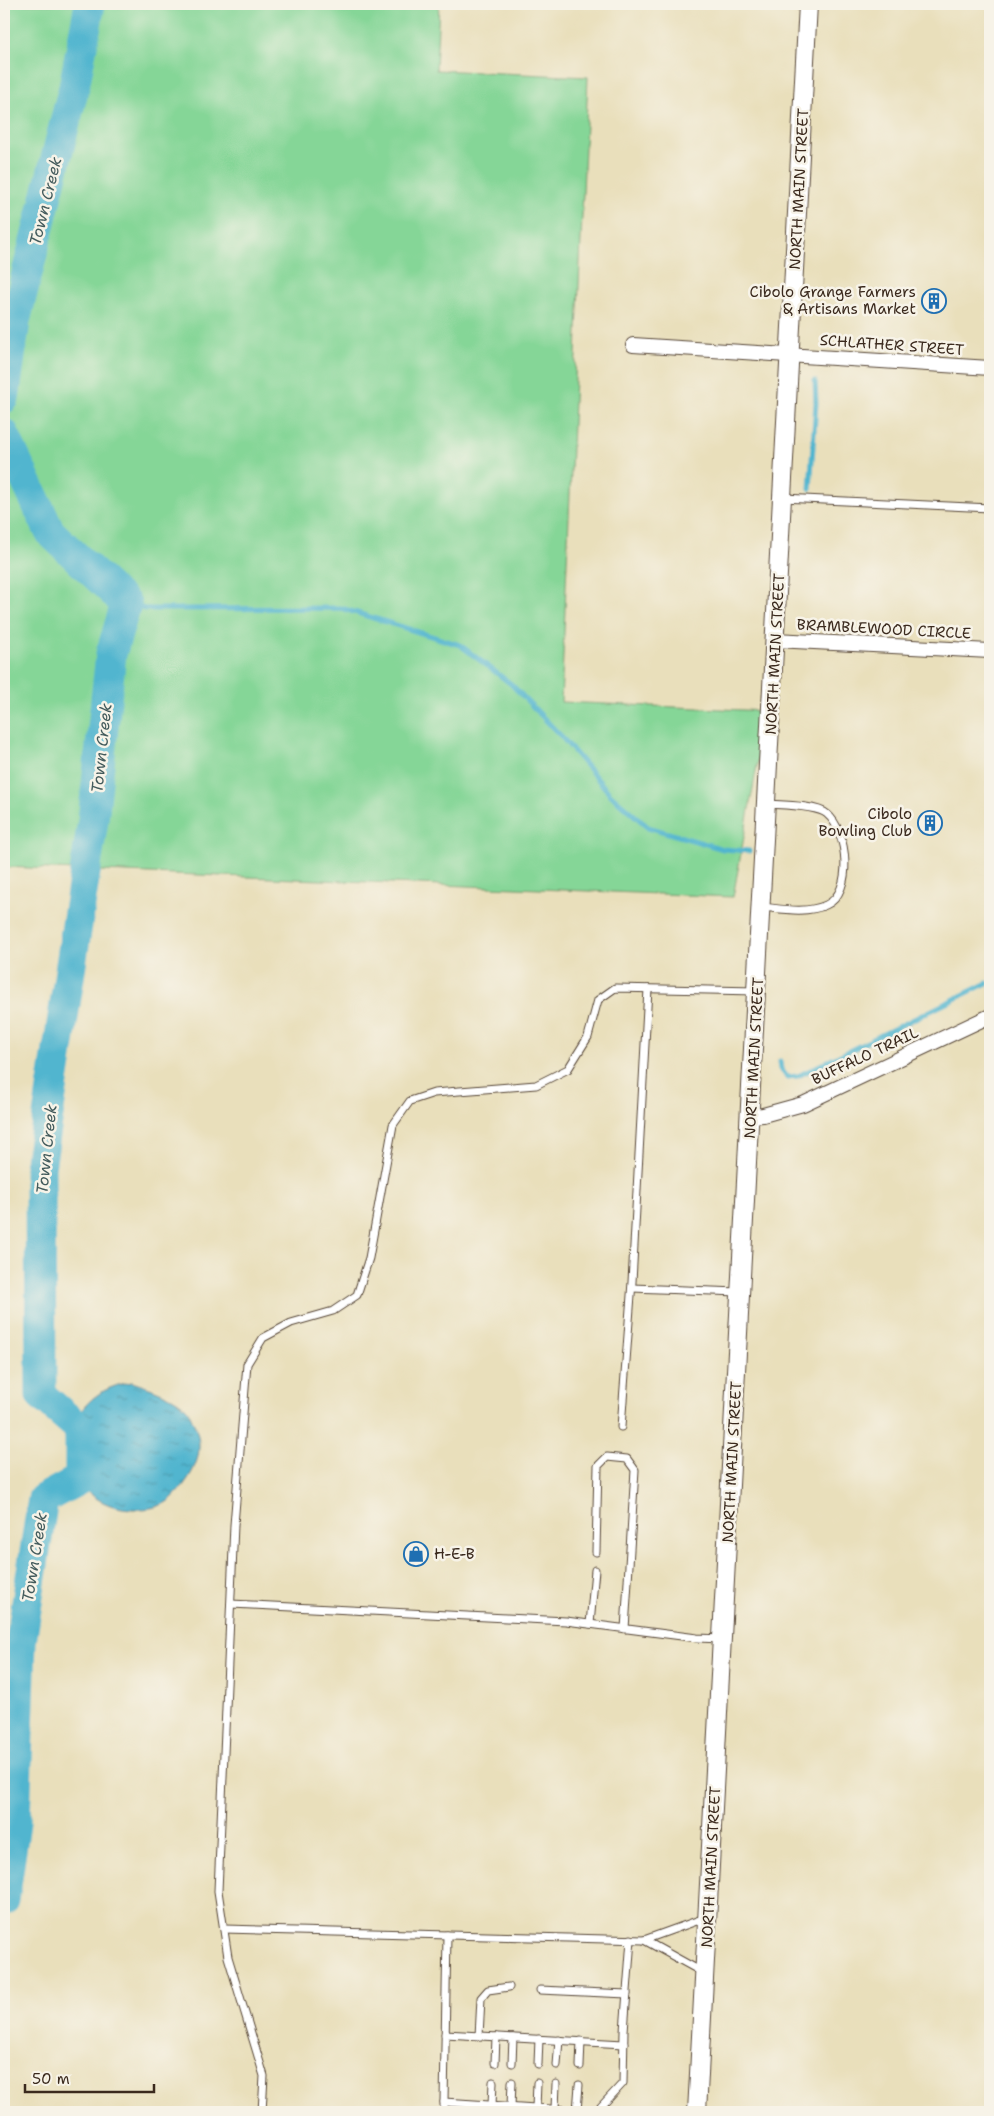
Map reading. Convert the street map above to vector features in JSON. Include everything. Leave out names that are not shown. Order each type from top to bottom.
[{"type":"street","name":"NORTH MAIN STREET","points":[[697,2112],[758,991],[808,4]]},
{"type":"street","name":"SCHLATHER STREET","points":[[634,345],[990,368]]},
{"type":"street","name":"BRAMBLEWOOD CIRCLE","points":[[776,640],[990,650]]},
{"type":"street","name":"BUFFALO TRAIL","points":[[751,1116],[763,1115],[803,1104],[990,1016]]},
{"type":"lane","points":[[783,498],[990,508]]},
{"type":"lane","points":[[762,907],[813,909],[828,904],[840,892],[844,872],[845,849],[838,827],[826,812],[798,806],[767,804]]},
{"type":"lane","points":[[262,2112],[264,2076],[228,1957],[218,1891],[234,1525],[247,1364],[263,1338],[291,1323],[333,1311],[357,1294],[369,1258],[393,1125],[410,1101],[434,1093],[536,1085],[568,1069],[588,1037],[598,1000],[615,988],[758,991]]},
{"type":"lane","points":[[621,1427],[632,1288],[648,989]]},
{"type":"lane","points":[[632,1288],[742,1292]]},
{"type":"lane","points":[[596,1552],[598,1466],[608,1457],[627,1459],[635,1470],[625,1629]]},
{"type":"lane","points":[[590,1624],[595,1570]]},
{"type":"lane","points":[[231,1604],[566,1620],[697,1638],[723,1639]]},
{"type":"lane","points":[[644,1940],[708,1917]]},
{"type":"lane","points":[[224,1929],[644,1940],[705,1973]]},
{"type":"lane","points":[[444,2112],[447,1935]]},
{"type":"lane","points":[[444,2102],[596,2112],[623,2083],[631,1939]]},
{"type":"lane","points":[[479,2036],[481,1998],[488,1990],[509,1987]]},
{"type":"lane","points":[[540,1990],[627,1994]]},
{"type":"lane","points":[[445,2034],[624,2044]]},
{"type":"lane","points":[[494,2063],[496,2036]]},
{"type":"lane","points":[[512,2064],[513,2038]]},
{"type":"lane","points":[[538,2064],[539,2039]]},
{"type":"lane","points":[[558,2065],[559,2040]]},
{"type":"lane","points":[[580,2066],[581,2041]]},
{"type":"lane","points":[[492,2105],[493,2082]]},
{"type":"lane","points":[[511,2106],[512,2082]]},
{"type":"lane","points":[[536,2108],[537,2083]]},
{"type":"lane","points":[[555,2110],[556,2084]]},
{"type":"lane","points":[[577,2111],[579,2085]]},
{"type":"green space","points":[[4,4],[439,4],[436,70],[588,77],[561,702],[767,711],[733,897],[4,867]]},
{"type":"water","points":[[132,1382],[166,1395],[184,1406],[197,1432],[199,1442],[197,1460],[183,1486],[172,1498],[159,1506],[139,1509],[110,1505],[89,1492],[75,1473],[70,1451],[73,1428],[84,1407],[104,1391]]},
{"type":"waterway","name":"Town Creek","points":[[4,398],[15,321],[74,87],[90,4]]},
{"type":"waterway","points":[[4,322],[15,321]]},
{"type":"waterway","points":[[810,489],[816,403],[815,381]]},
{"type":"waterway","name":"Town Creek","points":[[4,434],[50,532],[126,604],[111,654],[93,820],[40,1168],[41,1395],[80,1429],[80,1479],[43,1499],[21,1642],[15,1822],[4,1900]]},
{"type":"waterway","points":[[126,604],[145,609],[341,608],[460,645],[511,684],[560,735],[611,795],[648,827],[723,849],[749,851]]},
{"type":"waterway","points":[[780,1061],[781,1069],[787,1077],[798,1076],[987,983]]},
{"type":"place","name":"Cibolo Grange Farmers & Artisans Market","points":[[934,301]]},
{"type":"place","name":"Cibolo Bowling Club","points":[[930,823]]},
{"type":"place","name":"H-E-B","points":[[416,1554]]}]
